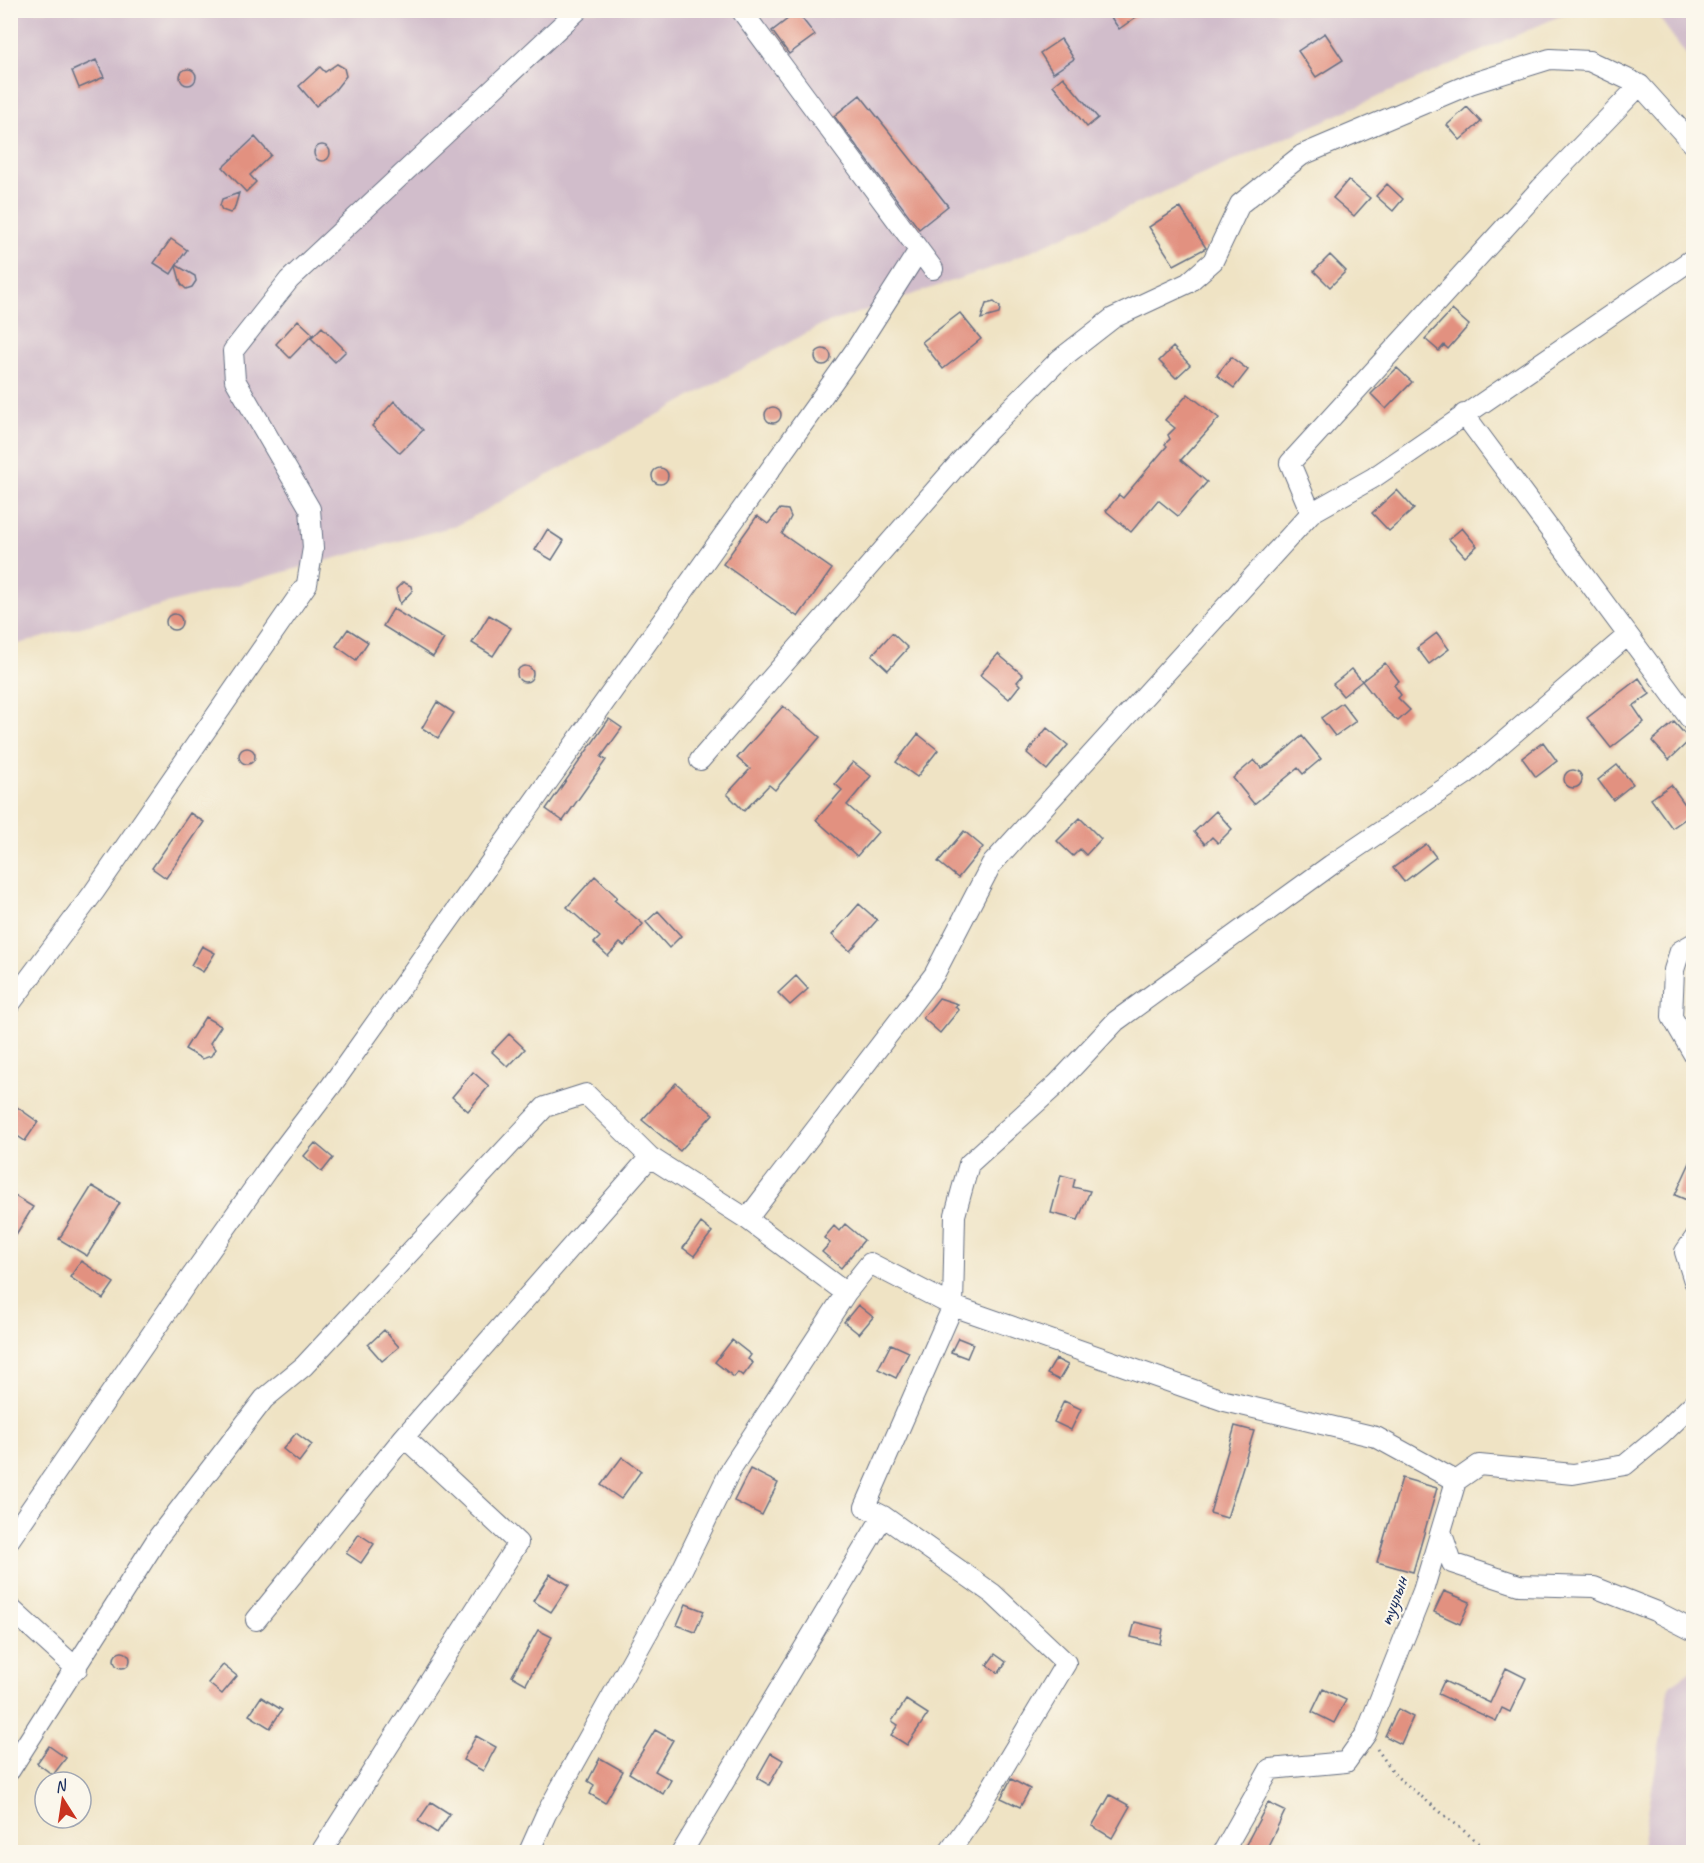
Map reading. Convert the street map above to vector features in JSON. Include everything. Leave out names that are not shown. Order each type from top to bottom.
[{"type":"street","points":[[10,1004],[94,892],[306,584],[313,548],[310,509],[234,380],[233,351],[289,280],[578,10]]},
{"type":"street","points":[[741,10],[933,269]]},
{"type":"street","points":[[700,760],[979,440],[1059,360],[1113,318],[1188,283],[1213,261],[1240,204],[1302,155],[1470,84],[1550,59],[1589,61],[1640,85],[1694,145]]},
{"type":"street","points":[[1311,513],[1290,463],[1533,197],[1640,85]]},
{"type":"street","points":[[10,1539],[267,1170],[331,1086],[757,490],[854,352],[919,250]]},
{"type":"street","points":[[747,1219],[934,975],[991,866],[1311,513],[1373,478],[1694,258]]},
{"type":"street","points":[[1464,414],[1694,724]]},
{"type":"street","points":[[949,1852],[975,1815],[1066,1663],[993,1594],[883,1516],[865,1507],[953,1306],[955,1215],[969,1164],[1057,1084],[1116,1021],[1331,865],[1466,774],[1628,635]]},
{"type":"street","points":[[1694,943],[1680,951],[1674,970],[1672,1017],[1694,1055]]},
{"type":"street","points":[[10,1770],[76,1670],[159,1536],[264,1399],[304,1366],[546,1107],[586,1094],[650,1156],[747,1219],[846,1293]]},
{"type":"street","points":[[256,1620],[404,1437],[650,1156]]},
{"type":"street","points":[[1694,1239],[1685,1252],[1694,1281]]},
{"type":"street","points":[[529,1852],[546,1814],[677,1580],[732,1467],[846,1293],[870,1263],[953,1306],[1225,1401],[1376,1437],[1456,1481],[1479,1465],[1573,1474],[1625,1465],[1660,1436],[1694,1403]]},
{"type":"street","points":[[321,1852],[518,1543],[404,1437]]},
{"type":"street","name":"туулын","points":[[1223,1852],[1270,1769],[1346,1762],[1366,1734],[1423,1591],[1456,1481]]},
{"type":"street","points":[[682,1852],[883,1516]]},
{"type":"street","points":[[1441,1531],[1452,1563],[1520,1585],[1594,1587],[1655,1611],[1694,1631]]},
{"type":"street","points":[[10,1608],[76,1670]]},
{"type":"path","points":[[1366,1734],[1396,1776],[1490,1852]]},
{"type":"shaded area","points":[[11,11],[1571,11],[997,266],[819,326],[458,525],[11,646]]},
{"type":"shaded area","points":[[1654,11],[1693,11],[1693,64]]},
{"type":"shaded area","points":[[1693,1669],[1693,1852],[1641,1852],[1670,1685]]},
{"type":"building","points":[[1106,10],[1146,10],[1119,29]]},
{"type":"building","points":[[797,12],[815,35],[789,54],[772,31]]},
{"type":"building","points":[[1325,33],[1343,60],[1316,77],[1298,51]]},
{"type":"building","points":[[1061,39],[1074,59],[1053,73],[1040,53]]},
{"type":"building","points":[[96,60],[104,77],[79,88],[72,71]]},
{"type":"building","points":[[337,64],[344,68],[346,76],[335,90],[316,106],[299,86],[320,67],[325,72]]},
{"type":"building","points":[[188,69],[194,71],[196,77],[194,83],[188,85],[182,83],[180,77],[182,71]]},
{"type":"building","points":[[1063,77],[1098,118],[1087,127],[1053,85]]},
{"type":"building","points":[[860,95],[948,206],[919,229],[834,116]]},
{"type":"building","points":[[1467,107],[1481,122],[1460,140],[1447,125]]},
{"type":"building","points":[[255,137],[271,155],[250,175],[256,182],[246,192],[223,167]]},
{"type":"building","points":[[322,145],[328,147],[330,153],[328,159],[322,161],[316,159],[314,153],[316,147]]},
{"type":"building","points":[[1348,180],[1370,198],[1354,216],[1333,198]]},
{"type":"building","points":[[1387,184],[1403,199],[1393,211],[1376,196]]},
{"type":"building","points":[[239,193],[234,210],[230,213],[222,210],[220,206],[222,199]]},
{"type":"building","points":[[1180,207],[1206,248],[1174,265],[1149,227]]},
{"type":"building","points":[[171,239],[187,250],[176,265],[195,276],[196,281],[192,287],[186,289],[181,284],[176,266],[171,274],[154,263]]},
{"type":"building","points":[[1330,255],[1346,271],[1330,287],[1314,271]]},
{"type":"building","points":[[994,302],[1000,307],[999,314],[981,319],[986,304]]},
{"type":"building","points":[[1452,310],[1469,325],[1448,349],[1444,345],[1439,351],[1425,339]]},
{"type":"building","points":[[960,313],[981,339],[943,369],[922,342]]},
{"type":"building","points":[[298,320],[313,334],[290,358],[276,344]]},
{"type":"building","points":[[322,327],[346,351],[335,362],[311,338]]},
{"type":"building","points":[[1173,347],[1190,365],[1176,378],[1159,361]]},
{"type":"building","points":[[823,349],[829,351],[831,357],[829,363],[823,365],[817,363],[815,357],[817,351]]},
{"type":"building","points":[[1231,357],[1248,370],[1234,388],[1217,375]]},
{"type":"building","points":[[1397,368],[1412,382],[1386,409],[1371,394]]},
{"type":"building","points":[[1188,394],[1219,418],[1181,460],[1207,482],[1178,516],[1158,500],[1131,532],[1106,511],[1119,495],[1123,498],[1167,446],[1165,444],[1170,439],[1168,435],[1175,428],[1165,420]]},
{"type":"building","points":[[394,401],[423,430],[400,453],[372,426]]},
{"type":"building","points":[[773,407],[779,409],[781,415],[779,421],[773,423],[767,421],[765,415],[767,409]]},
{"type":"building","points":[[660,468],[666,470],[668,476],[666,482],[660,484],[654,482],[652,476],[654,470]]},
{"type":"building","points":[[1397,490],[1414,509],[1389,531],[1372,513]]},
{"type":"building","points":[[780,509],[788,510],[791,517],[782,534],[832,569],[798,617],[723,564],[757,516],[768,524]]},
{"type":"building","points":[[1462,528],[1477,546],[1465,557],[1449,539]]},
{"type":"building","points":[[547,530],[564,541],[552,560],[535,550]]},
{"type":"building","points":[[403,582],[411,586],[412,591],[400,604],[396,589]]},
{"type":"building","points":[[393,609],[444,639],[433,657],[383,626]]},
{"type":"building","points":[[174,614],[180,616],[182,622],[180,628],[174,630],[168,628],[166,622],[168,616]]},
{"type":"building","points":[[489,615],[511,628],[493,656],[472,643]]},
{"type":"building","points":[[348,629],[368,642],[356,660],[336,646]]},
{"type":"building","points":[[892,633],[908,648],[888,670],[872,655]]},
{"type":"building","points":[[1437,633],[1449,649],[1429,664],[1417,648]]},
{"type":"building","points":[[998,654],[1023,675],[1017,682],[1020,685],[1009,699],[980,675]]},
{"type":"building","points":[[1385,663],[1399,681],[1394,685],[1401,695],[1398,698],[1410,710],[1398,721],[1384,709],[1362,681]]},
{"type":"building","points":[[525,666],[531,668],[533,674],[531,680],[525,682],[519,680],[517,674],[519,668]]},
{"type":"building","points":[[1352,669],[1362,681],[1343,696],[1333,684]]},
{"type":"building","points":[[1639,678],[1650,694],[1633,706],[1644,722],[1611,748],[1587,718]]},
{"type":"building","points":[[437,702],[454,713],[438,738],[422,728]]},
{"type":"building","points":[[1342,703],[1356,721],[1335,736],[1321,718]]},
{"type":"building","points":[[783,706],[820,737],[775,790],[769,785],[744,811],[727,794],[750,769],[737,758]]},
{"type":"building","points":[[609,719],[622,728],[601,757],[606,760],[563,821],[546,809]]},
{"type":"building","points":[[1674,722],[1690,740],[1669,760],[1652,741]]},
{"type":"building","points":[[1047,728],[1068,745],[1047,770],[1027,753]]},
{"type":"building","points":[[918,734],[938,750],[917,777],[896,762]]},
{"type":"building","points":[[1302,736],[1321,759],[1303,774],[1298,768],[1254,804],[1233,778],[1254,760],[1261,768],[1269,764]]},
{"type":"building","points":[[1543,742],[1557,761],[1536,777],[1522,758]]},
{"type":"building","points":[[247,748],[253,750],[255,756],[253,762],[247,764],[241,762],[239,756],[241,750]]},
{"type":"building","points":[[853,762],[871,776],[847,805],[878,832],[857,856],[816,820],[842,790],[835,784]]},
{"type":"building","points":[[1617,765],[1633,784],[1613,800],[1598,780]]},
{"type":"building","points":[[1573,770],[1579,773],[1582,779],[1579,785],[1573,788],[1567,785],[1564,779],[1567,773]]},
{"type":"building","points":[[1671,785],[1692,814],[1672,828],[1651,799]]},
{"type":"building","points":[[1216,811],[1232,829],[1218,843],[1212,837],[1205,844],[1194,832]]},
{"type":"building","points":[[190,813],[204,822],[166,878],[152,868]]},
{"type":"building","points":[[1080,818],[1101,839],[1086,855],[1080,849],[1073,856],[1057,841]]},
{"type":"building","points":[[964,831],[983,847],[958,878],[938,862]]},
{"type":"building","points":[[1426,844],[1436,857],[1404,882],[1393,868]]},
{"type":"building","points":[[595,876],[617,897],[614,900],[643,924],[624,946],[620,943],[608,956],[594,943],[600,937],[567,907]]},
{"type":"building","points":[[859,904],[877,920],[850,951],[832,935]]},
{"type":"building","points":[[658,911],[681,936],[669,948],[646,922]]},
{"type":"building","points":[[202,946],[215,953],[203,972],[191,965]]},
{"type":"building","points":[[796,976],[808,989],[790,1005],[778,993]]},
{"type":"building","points":[[939,998],[958,1004],[955,1007],[959,1010],[940,1033],[923,1018]]},
{"type":"building","points":[[205,1017],[221,1026],[210,1043],[215,1049],[211,1056],[202,1059],[185,1049]]},
{"type":"building","points":[[509,1034],[525,1049],[508,1067],[492,1052]]},
{"type":"building","points":[[473,1072],[489,1086],[468,1111],[452,1097]]},
{"type":"building","points":[[676,1083],[713,1114],[680,1151],[642,1120]]},
{"type":"building","points":[[10,1102],[38,1122],[25,1141],[10,1131]]},
{"type":"building","points":[[315,1143],[333,1158],[322,1172],[304,1156]]},
{"type":"building","points":[[1694,1154],[1694,1203],[1675,1195]]},
{"type":"building","points":[[1061,1175],[1075,1179],[1073,1187],[1090,1191],[1078,1220],[1051,1213]]},
{"type":"building","points":[[92,1186],[120,1203],[87,1256],[59,1239]]},
{"type":"building","points":[[10,1193],[33,1207],[10,1244]]},
{"type":"building","points":[[701,1223],[712,1232],[694,1256],[683,1248]]},
{"type":"building","points":[[845,1224],[864,1240],[841,1268],[822,1252],[830,1243],[824,1238],[834,1226],[839,1231]]},
{"type":"building","points":[[81,1261],[114,1283],[103,1299],[70,1277]]},
{"type":"building","points":[[858,1305],[873,1317],[859,1334],[844,1322]]},
{"type":"building","points":[[384,1330],[399,1347],[382,1361],[368,1345]]},
{"type":"building","points":[[958,1338],[973,1344],[967,1358],[951,1352]]},
{"type":"building","points":[[732,1340],[751,1355],[748,1359],[753,1363],[743,1376],[738,1372],[734,1377],[715,1362]]},
{"type":"building","points":[[891,1344],[909,1352],[896,1378],[878,1369]]},
{"type":"building","points":[[1056,1359],[1068,1365],[1059,1380],[1047,1374]]},
{"type":"building","points":[[1064,1401],[1081,1409],[1071,1430],[1054,1422]]},
{"type":"building","points":[[1235,1426],[1254,1431],[1227,1518],[1210,1513]]},
{"type":"building","points":[[296,1433],[312,1445],[299,1462],[283,1449]]},
{"type":"building","points":[[622,1457],[641,1471],[621,1499],[601,1485]]},
{"type":"building","points":[[750,1469],[778,1483],[762,1515],[734,1501]]},
{"type":"building","points":[[1402,1478],[1437,1488],[1413,1572],[1377,1562]]},
{"type":"building","points":[[359,1534],[374,1544],[361,1563],[346,1553]]},
{"type":"building","points":[[550,1574],[569,1585],[551,1612],[533,1601]]},
{"type":"building","points":[[1444,1591],[1470,1602],[1460,1624],[1434,1612]]},
{"type":"building","points":[[686,1604],[704,1611],[695,1632],[677,1625]]},
{"type":"building","points":[[1135,1622],[1163,1629],[1160,1644],[1131,1637]]},
{"type":"building","points":[[538,1630],[552,1637],[526,1684],[512,1676]]},
{"type":"building","points":[[119,1652],[125,1652],[130,1660],[128,1666],[119,1668],[114,1663],[114,1657]]},
{"type":"building","points":[[995,1654],[1006,1662],[999,1673],[987,1665]]},
{"type":"building","points":[[223,1665],[237,1676],[222,1694],[208,1683]]},
{"type":"building","points":[[1506,1668],[1526,1678],[1510,1712],[1502,1708],[1496,1721],[1438,1694],[1444,1681],[1490,1703]]},
{"type":"building","points":[[1323,1689],[1346,1700],[1334,1723],[1312,1712]]},
{"type":"building","points":[[261,1697],[282,1710],[270,1728],[249,1715]]},
{"type":"building","points":[[906,1700],[928,1714],[907,1745],[891,1735],[898,1725],[892,1721]]},
{"type":"building","points":[[1398,1709],[1413,1717],[1401,1744],[1385,1736]]},
{"type":"building","points":[[655,1730],[673,1740],[655,1771],[671,1780],[663,1794],[629,1773]]},
{"type":"building","points":[[476,1736],[496,1747],[483,1771],[463,1760]]},
{"type":"building","points":[[49,1746],[66,1758],[57,1770],[46,1770],[37,1763]]},
{"type":"building","points":[[771,1753],[783,1760],[769,1785],[757,1778]]},
{"type":"building","points":[[600,1758],[623,1771],[605,1803],[590,1794],[594,1785],[588,1781]]},
{"type":"building","points":[[1011,1779],[1030,1789],[1020,1807],[1001,1798]]},
{"type":"building","points":[[1110,1795],[1130,1806],[1112,1838],[1092,1826]]},
{"type":"building","points":[[431,1802],[450,1814],[437,1833],[418,1821]]},
{"type":"building","points":[[1268,1803],[1285,1811],[1265,1852],[1242,1852]]}]
